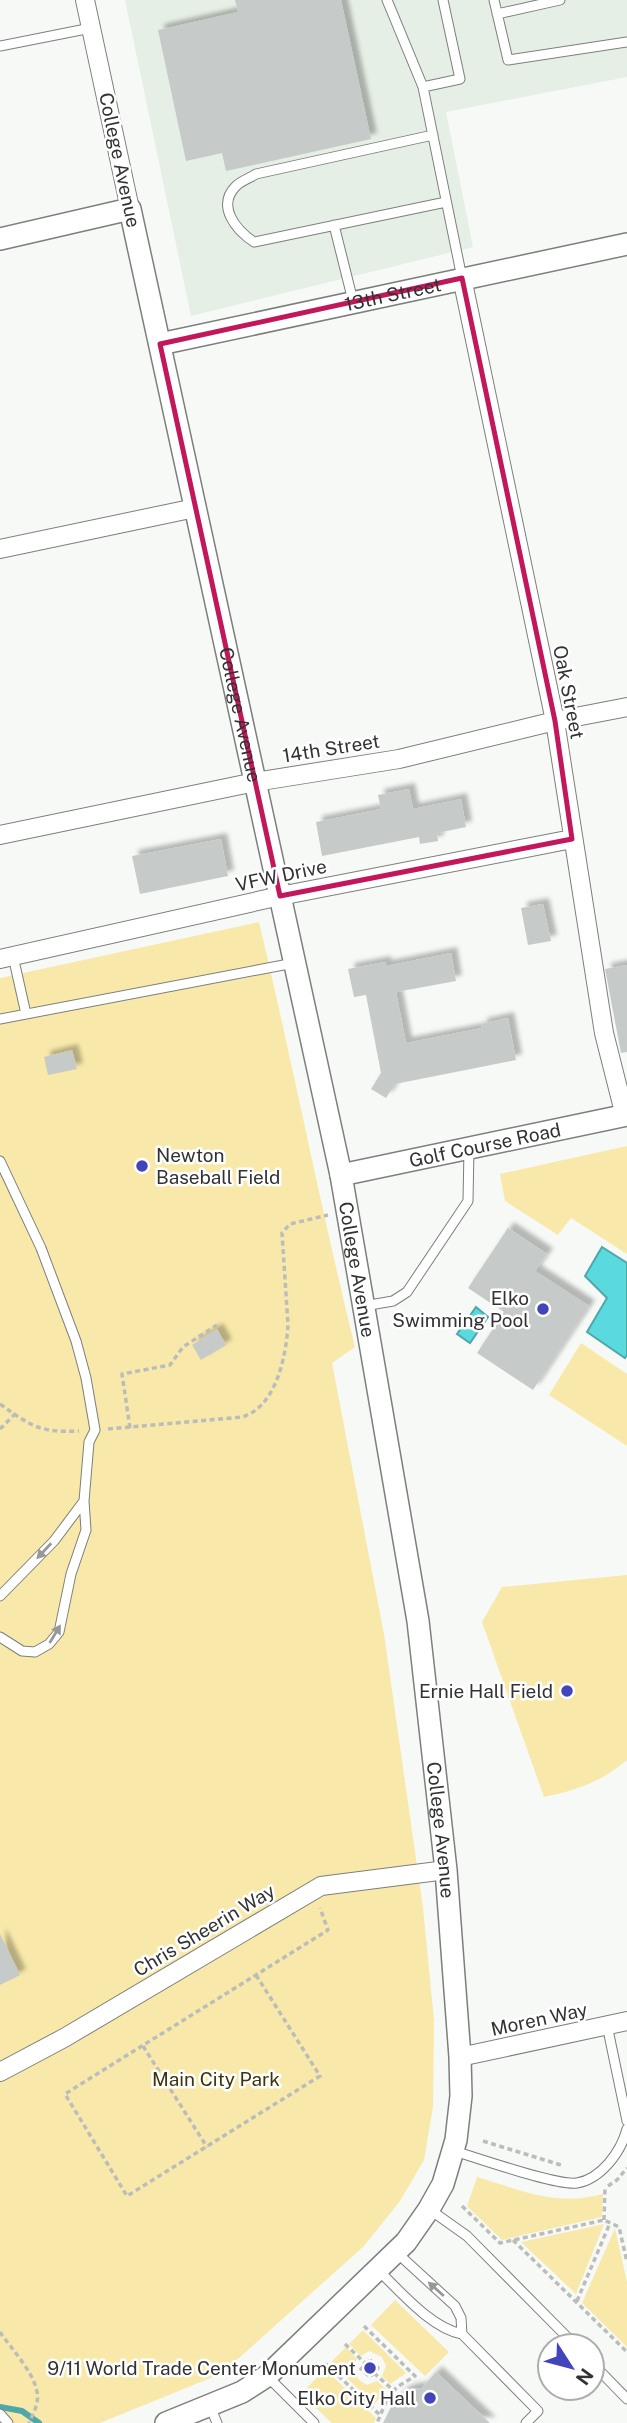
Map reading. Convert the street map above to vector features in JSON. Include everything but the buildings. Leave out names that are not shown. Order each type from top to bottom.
[{"type":"street","name":"College Avenue","points":[[85,0],[341,1175],[418,1621],[446,1870],[460,2057],[460,2117],[443,2184],[429,2209],[396,2252],[267,2376],[213,2414],[166,2423]]},
{"type":"street","points":[[0,239],[130,209]]},
{"type":"street","name":"13th Street","points":[[160,344],[627,244]]},
{"type":"street","name":"Oak Street","points":[[462,278],[555,721],[604,1033],[626,1115]]},
{"type":"street","points":[[0,549],[195,508]]},
{"type":"street","name":"14th Street","points":[[0,835],[255,782],[399,759],[555,721],[627,707]]},
{"type":"street","name":"VFW Drive","points":[[7,958],[280,896],[572,839]]},
{"type":"street","name":"Golf Course Road","points":[[341,1175],[626,1115]]},
{"type":"street","name":"Chris Sheerin Way","points":[[0,2072],[64,2038],[314,1889],[329,1884],[446,1870]]},
{"type":"street","name":"Moren Way","points":[[460,2057],[627,2021]]},
{"type":"lane","points":[[387,0],[423,87],[462,278]]},
{"type":"lane","points":[[423,87],[460,79],[443,0]]},
{"type":"lane","points":[[494,0],[508,60],[627,43]]},
{"type":"lane","points":[[497,14],[560,0]]},
{"type":"lane","points":[[0,46],[91,28]]},
{"type":"lane","points":[[433,135],[256,174],[237,185],[228,200],[230,218],[240,233],[254,242],[446,202]]},
{"type":"lane","points":[[334,225],[353,301]]},
{"type":"lane","points":[[7,958],[26,1014]]},
{"type":"lane","points":[[0,1019],[295,963]]},
{"type":"lane","points":[[364,1306],[393,1301],[408,1292],[468,1201],[469,1149]]},
{"type":"lane","points":[[0,1161],[41,1248],[76,1341],[95,1430],[89,1442],[84,1501],[86,1530],[71,1574],[63,1618],[56,1637],[45,1647],[29,1653],[0,1637]]},
{"type":"lane","points":[[0,1596],[54,1541],[84,1501]]},
{"type":"lane","points":[[607,2025],[627,2121]]},
{"type":"lane","points":[[453,2151],[576,2183],[587,2180],[602,2170],[622,2142],[627,2129]]},
{"type":"lane","points":[[429,2209],[467,2236],[562,2332]]},
{"type":"lane","points":[[396,2252],[454,2306],[461,2318],[462,2334]]},
{"type":"lane","points":[[378,2270],[436,2324],[449,2332],[462,2334],[538,2411],[526,2423]]},
{"type":"lane","points":[[267,2376],[314,2423]]},
{"type":"lane","points":[[606,2377],[627,2399]]},
{"type":"lane","points":[[0,2414],[8,2423]]},
{"type":"path","points":[[0,1404],[24,1422],[49,1432],[130,1428],[242,1417],[256,1411],[267,1399],[276,1380],[287,1338],[282,1233],[290,1224],[347,1210]]},
{"type":"path","points":[[130,1428],[122,1374],[170,1365],[183,1347],[217,1325]]},
{"type":"path","points":[[0,1429],[16,1413],[24,1422]]},
{"type":"path","points":[[256,1975],[320,2076],[127,2196],[65,2094],[328,1930],[314,1889]]},
{"type":"path","points":[[143,2046],[207,2147]]},
{"type":"path","points":[[483,2141],[568,2166]]},
{"type":"path","points":[[604,2220],[605,2188]]},
{"type":"path","points":[[462,2206],[500,2244],[604,2220],[610,2222],[619,2227],[627,2262]]},
{"type":"path","points":[[577,2302],[610,2222]]},
{"type":"path","points":[[513,2240],[627,2352]]},
{"type":"path","points":[[364,2326],[415,2376],[393,2391],[385,2402],[377,2423]]},
{"type":"path","points":[[0,2332],[15,2350],[38,2394],[29,2421]]},
{"type":"path","points":[[345,2344],[366,2364],[370,2360],[378,2368],[374,2373],[393,2391]]},
{"type":"path","points":[[326,2364],[380,2415]]},
{"type":"highlighted area","points":[[462,278],[555,721],[572,839],[280,896],[160,344]]},
{"type":"shaded area","points":[[125,0],[627,0],[627,77],[446,112],[473,247],[191,316]]},
{"type":"green space","name":"Main City Park","points":[[259,922],[355,1347],[332,1363],[384,1634],[423,1908],[434,2020],[433,2107],[424,2160],[400,2201],[364,2246],[239,2358],[213,2377],[100,2423],[0,2423],[0,978]]},
{"type":"green space","points":[[627,1146],[627,1254],[571,1218],[558,1235],[505,1201],[500,1174]]},
{"type":"green space","points":[[581,1343],[627,1374],[627,1446],[549,1395]]},
{"type":"green space","name":"Ernie Hall Field","points":[[627,1575],[627,1760],[588,1784],[544,1797],[482,1622],[502,1587]]},
{"type":"green space","points":[[477,2177],[524,2192],[554,2198],[586,2198],[603,2194],[602,2217],[502,2240],[467,2206]]},
{"type":"green space","points":[[604,2224],[576,2294],[521,2242]]},
{"type":"green space","points":[[615,2228],[627,2282],[627,2347],[582,2303]]},
{"type":"green space","points":[[395,2300],[449,2352],[425,2376],[371,2325]]},
{"type":"green space","points":[[363,2330],[406,2373],[390,2384],[382,2376],[386,2366],[382,2357],[369,2351],[361,2356],[349,2344]]},
{"type":"green space","points":[[346,2347],[357,2359],[352,2368],[359,2380],[367,2385],[377,2381],[386,2389],[374,2405],[331,2362]]},
{"type":"green space","points":[[325,2369],[376,2418],[374,2423],[332,2423],[301,2394]]},
{"type":"water","points":[[602,1247],[627,1263],[625,1358],[587,1332],[607,1298],[585,1276]]},
{"type":"water","points":[[476,1307],[488,1317],[470,1343],[457,1334]]},
{"type":"waterway","points":[[0,2407],[22,2411],[39,2423]]},
{"type":"place","name":"Newton Baseball Field","points":[[142,1166]]},
{"type":"place","name":"Elko Swimming Pool","points":[[543,1309]]},
{"type":"place","name":"Ernie Hall Field","points":[[567,1691]]},
{"type":"place","name":"9/11 World Trade Center Monument","points":[[370,2368]]},
{"type":"place","name":"Elko City Hall","points":[[430,2398]]}]
